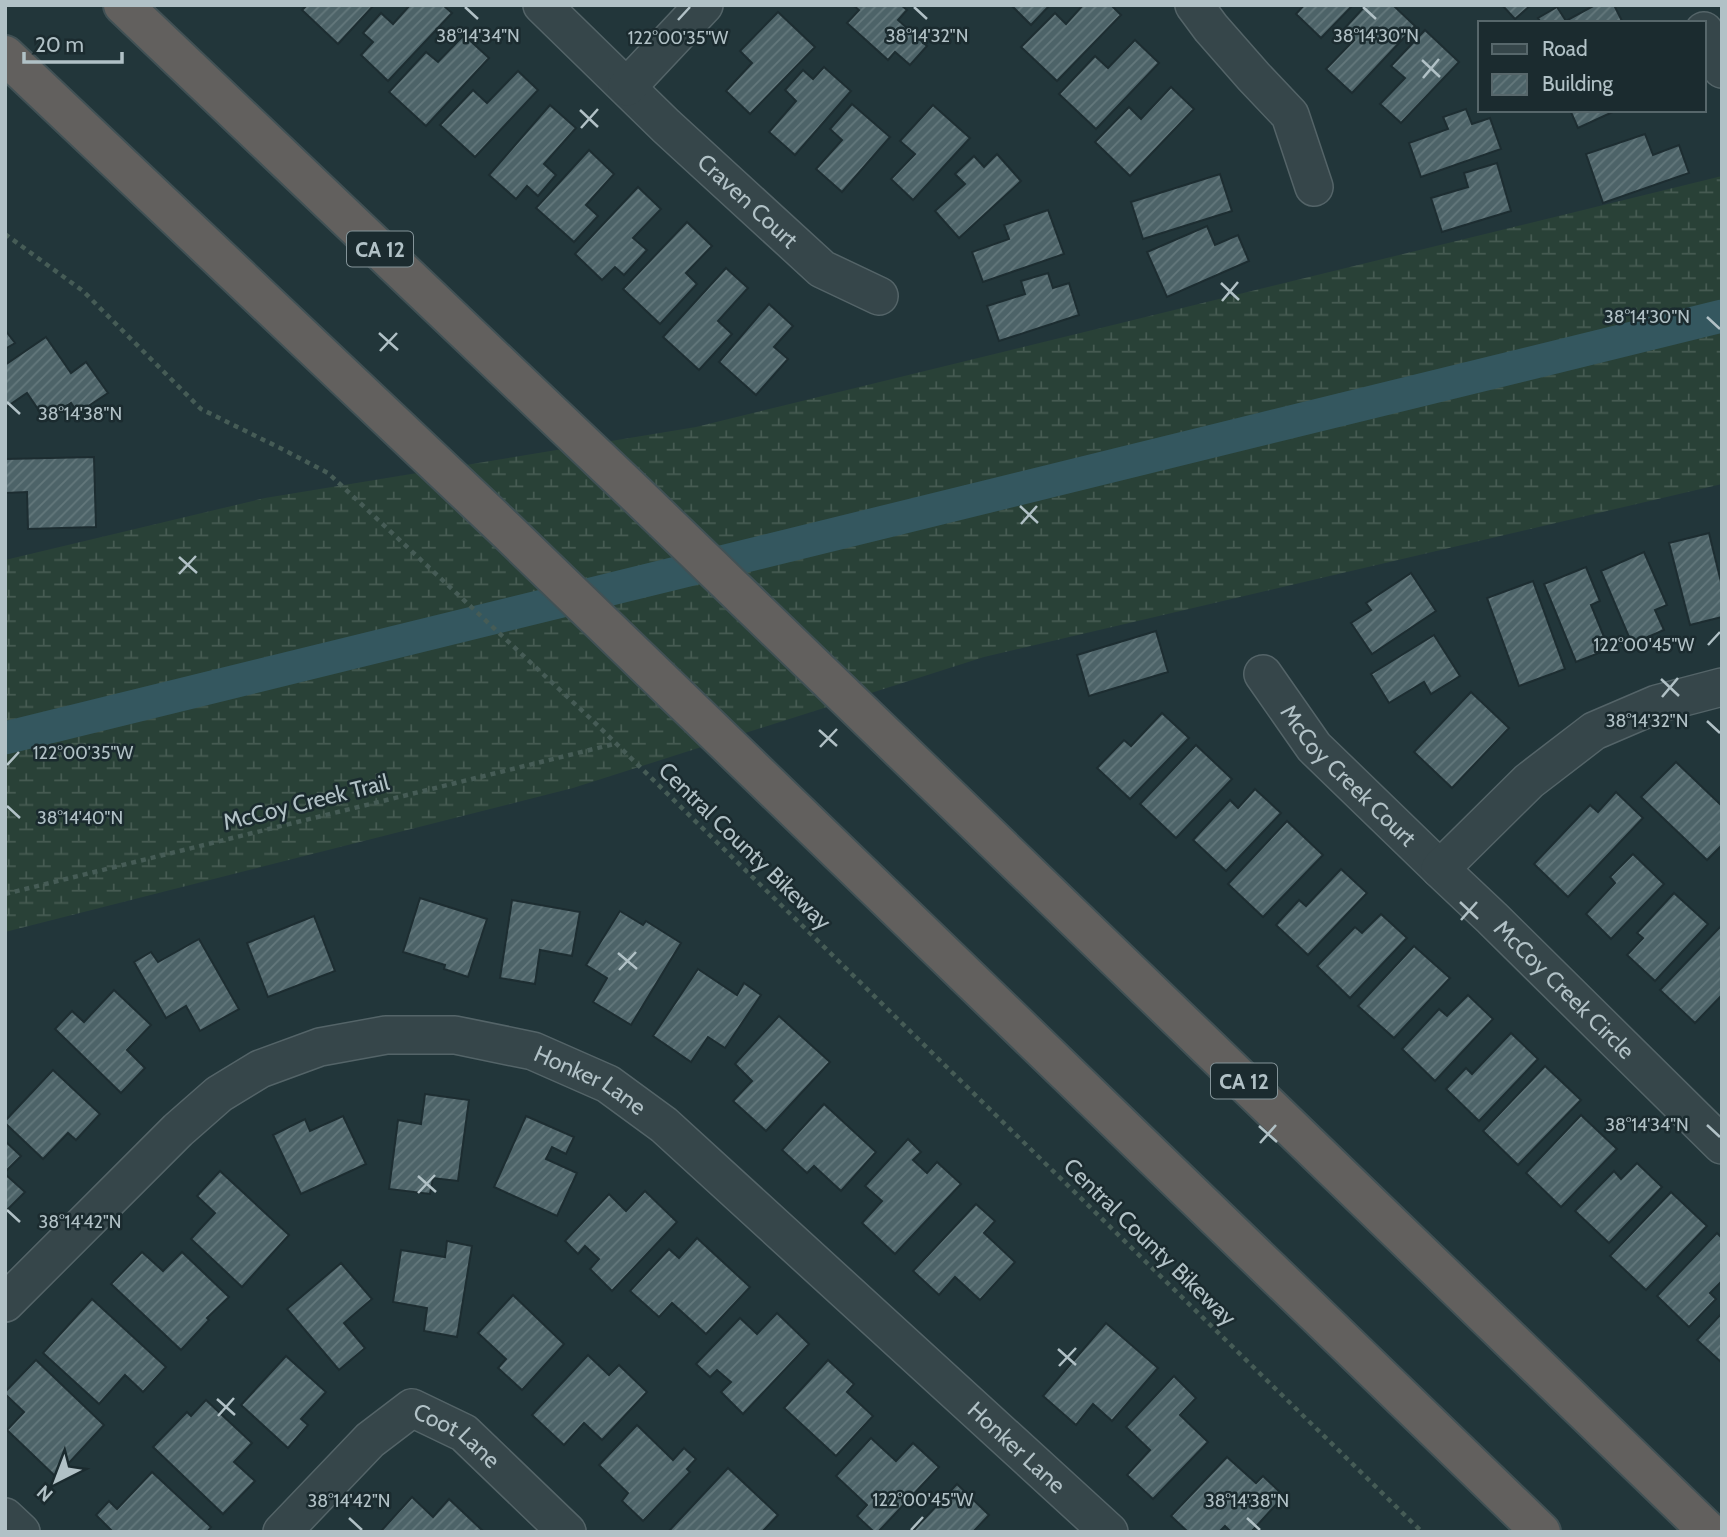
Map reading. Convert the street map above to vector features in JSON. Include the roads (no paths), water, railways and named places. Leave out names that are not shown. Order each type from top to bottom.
[{"type":"highway","name":"CA 12","points":[[124,5],[636,494],[1709,1532]]},
{"type":"highway","points":[[5,55],[506,530],[1541,1532]]},
{"type":"street","name":"Craven Court","points":[[542,5],[666,126],[822,269],[879,296]]},
{"type":"street","points":[[627,87],[704,5]]},
{"type":"street","points":[[1194,5],[1254,77],[1290,114],[1314,187]]},
{"type":"street","points":[[1693,5],[1700,21]]},
{"type":"street","points":[[1706,35],[1722,69]]},
{"type":"street","name":"McCoy Creek Court","points":[[1263,674],[1314,747],[1440,869]]},
{"type":"street","points":[[1440,869],[1529,781],[1594,731],[1657,704],[1722,687]]},
{"type":"street","name":"McCoy Creek Circle","points":[[1440,869],[1722,1145]]},
{"type":"street","name":"Honker Lane","points":[[5,1303],[178,1130],[219,1094],[260,1069],[320,1047],[386,1035],[455,1035],[533,1051],[608,1084],[664,1125],[1109,1532]]},
{"type":"street","name":"Coot Lane","points":[[282,1532],[370,1440],[412,1408],[464,1433],[567,1532]]},
{"type":"street","points":[[5,1517],[21,1532]]},
{"type":"waterway","points":[[5,738],[1722,316]]}]
